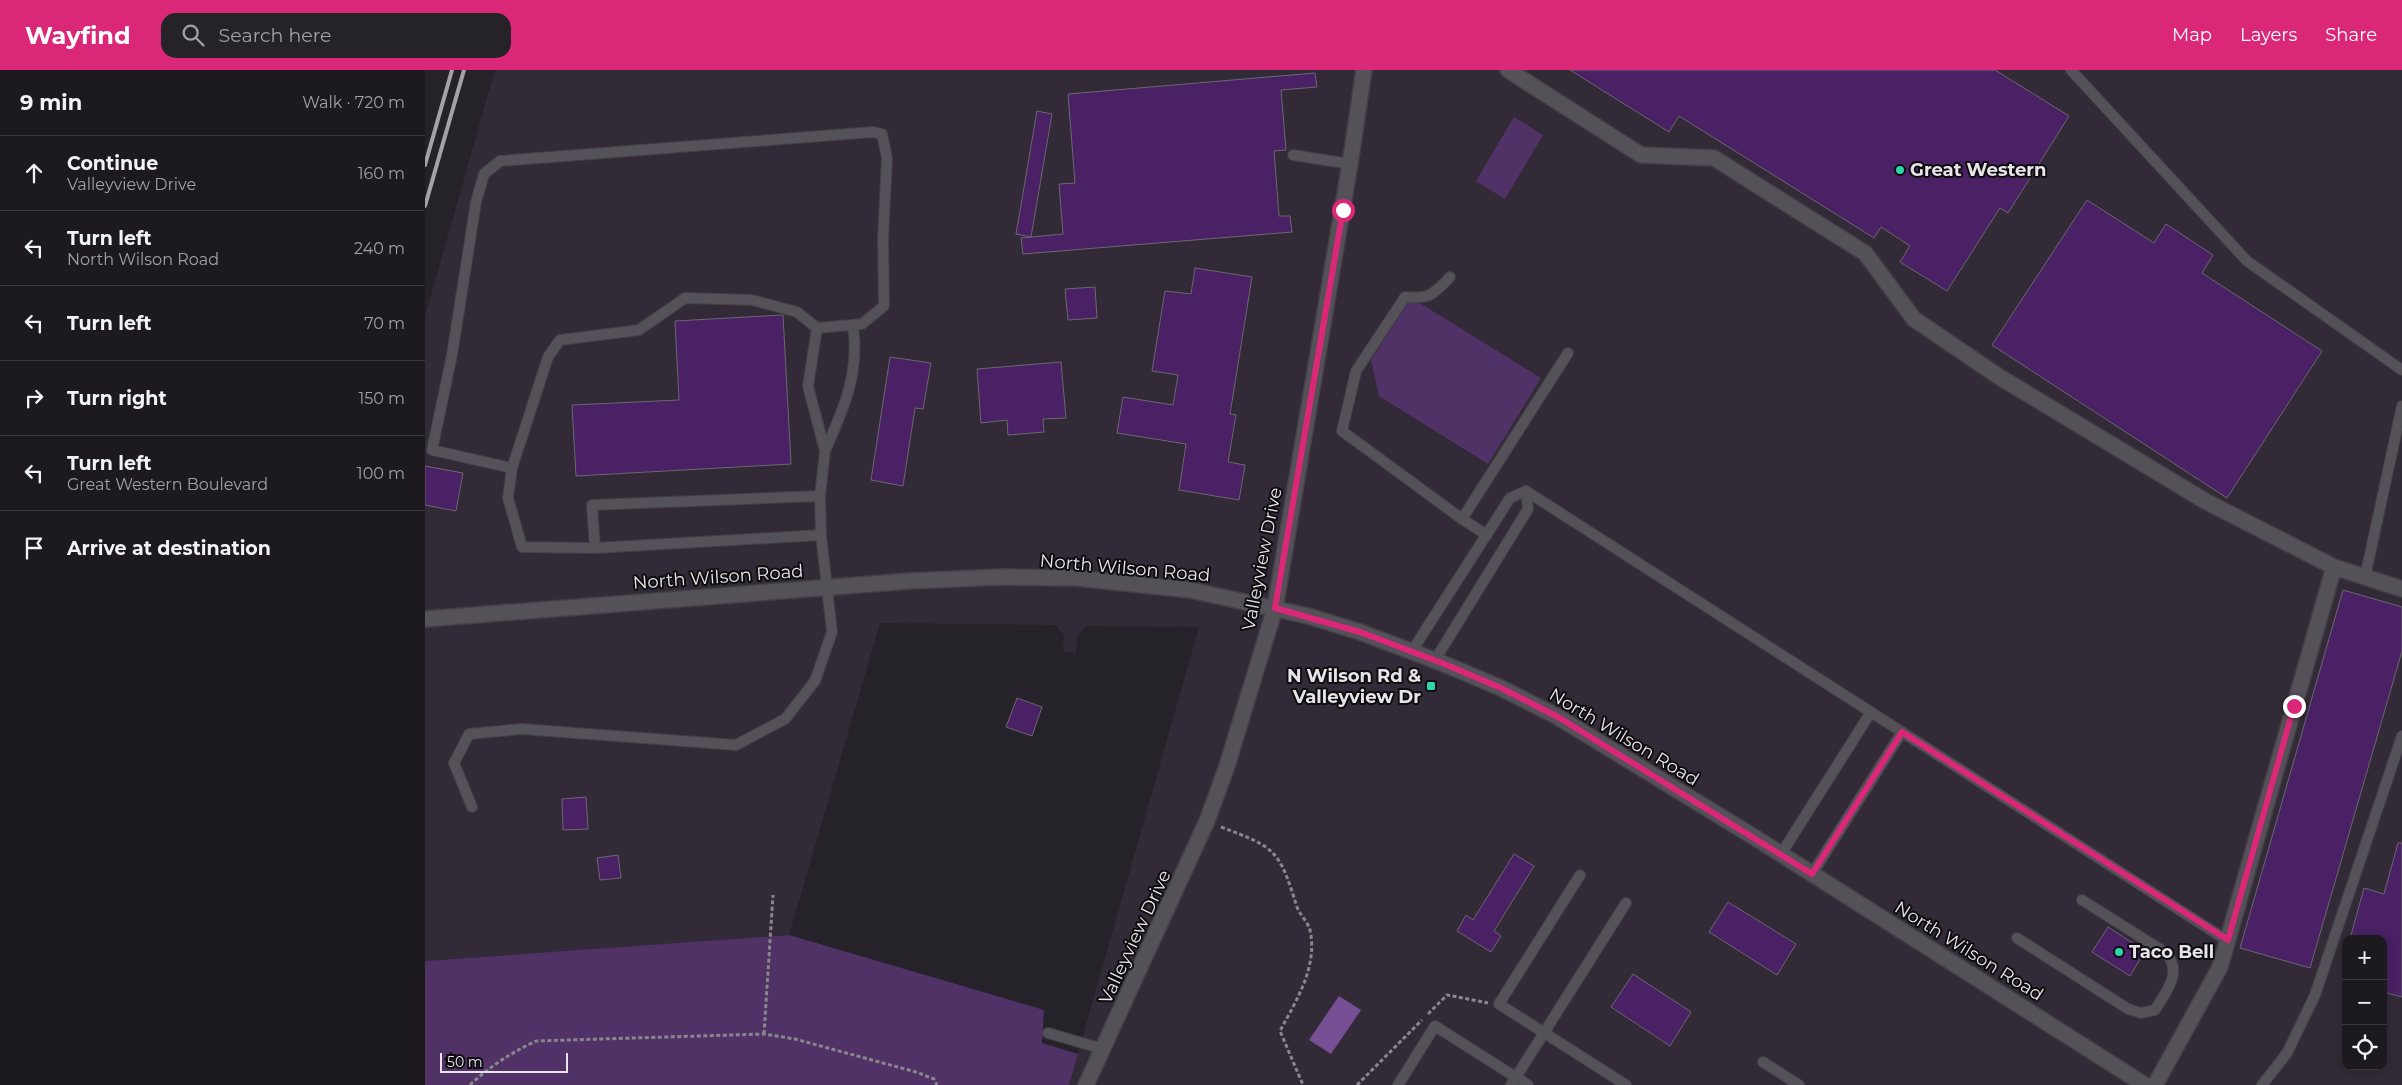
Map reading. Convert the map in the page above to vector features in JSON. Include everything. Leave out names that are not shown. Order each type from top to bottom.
[{"type":"street","name":"Valleyview Drive","points":[[1086,1085],[1207,821],[1227,766],[1275,608],[1351,164],[1364,70]]},
{"type":"street","points":[[1508,70],[1641,155],[1714,158],[1865,253],[1914,319],[1998,376],[2205,501],[2334,567],[2402,589]]},
{"type":"street","points":[[2155,1085],[2220,967],[2334,567]]},
{"type":"street","name":"North Wilson Road","points":[[425,619],[827,587],[1001,577],[1076,578],[1190,590],[1275,608],[1351,629],[1412,651],[1501,688],[1558,717],[1781,854],[2145,1085]]},
{"type":"lane","points":[[2071,70],[2247,261],[2402,370]]},
{"type":"lane","points":[[512,468],[432,450],[452,355],[476,202],[484,174],[500,161],[873,132],[883,134],[887,158],[883,239],[884,306],[862,324],[817,328],[797,312],[752,300],[685,298],[639,330],[559,340],[547,357],[512,468],[508,498],[522,547],[595,548],[821,535]]},
{"type":"lane","points":[[1293,155],[1351,164]]},
{"type":"lane","points":[[1450,277],[1433,295],[1422,298],[1405,297],[1356,371],[1342,431],[1461,519],[1487,535]]},
{"type":"lane","points":[[472,806],[454,763],[469,734],[521,729],[735,744],[785,719],[815,681],[832,632],[821,535],[820,496],[825,451],[847,399],[856,348],[853,325]]},
{"type":"lane","points":[[817,328],[808,386],[825,451]]},
{"type":"lane","points":[[1461,519],[1568,353]]},
{"type":"lane","points":[[2365,577],[2402,406]]},
{"type":"lane","points":[[1412,651],[1510,498],[1526,491]]},
{"type":"lane","points":[[1435,660],[1528,509],[1526,491]]},
{"type":"lane","points":[[1526,491],[2228,940]]},
{"type":"lane","points":[[595,548],[592,505],[820,496]]},
{"type":"lane","points":[[1781,854],[1871,712]]},
{"type":"lane","points":[[1812,874],[1902,732]]},
{"type":"lane","points":[[2261,1085],[2287,1053],[2315,995],[2402,736]]},
{"type":"lane","points":[[1580,875],[1499,1004],[1625,1085]]},
{"type":"lane","points":[[2017,938],[2127,1009],[2141,1013],[2155,1010],[2171,985],[2174,970],[2173,961],[2166,953],[2082,900]]},
{"type":"lane","points":[[1514,1081],[1626,903]]},
{"type":"lane","points":[[1398,1085],[1435,1026],[1514,1081],[1528,1085]]},
{"type":"lane","points":[[1048,1032],[1103,1049]]},
{"type":"lane","points":[[1763,1062],[1799,1085]]},
{"type":"path","points":[[1207,821],[1256,840],[1274,851],[1286,870],[1298,910],[1310,929],[1311,947],[1306,981],[1281,1031],[1303,1085]]},
{"type":"path","points":[[764,1034],[773,896]]},
{"type":"path","points":[[470,1085],[508,1054],[536,1041],[764,1034],[795,1039],[916,1072],[934,1080],[937,1085]]},
{"type":"shaded area","points":[[495,70],[2402,70],[2402,1085],[1069,1085],[1199,627],[1086,626],[1077,637],[1076,653],[1063,651],[1064,635],[1056,625],[880,623],[789,935],[425,961],[425,316]]},
{"type":"shaded area","points":[[1514,117],[1543,135],[1505,199],[1476,181]]},
{"type":"shaded area","points":[[1409,302],[1418,302],[1541,378],[1488,464],[1379,396],[1371,360]]},
{"type":"shaded area","points":[[789,935],[1044,1010],[1042,1043],[1078,1054],[1069,1085],[425,1085],[425,961]]},
{"type":"shaded area","points":[[1339,996],[1361,1010],[1331,1054],[1309,1040]]},
{"type":"building","name":"Great Western","points":[[1570,70],[1995,70],[2069,116],[2008,213],[2000,208],[1947,291],[1900,262],[1910,246],[1881,227],[1874,238],[1679,116],[1669,132]]},
{"type":"building","points":[[1315,73],[1317,87],[1281,90],[1286,150],[1274,151],[1279,216],[1290,216],[1292,232],[1023,254],[1021,238],[1063,234],[1059,184],[1075,183],[1068,94]]},
{"type":"building","points":[[1037,111],[1052,114],[1031,237],[1016,234]]},
{"type":"building","points":[[2087,200],[2154,243],[2166,224],[2213,255],[2202,273],[2322,351],[2227,498],[1992,345]]},
{"type":"building","points":[[1195,268],[1252,277],[1230,414],[1236,415],[1228,462],[1245,465],[1239,500],[1179,490],[1186,444],[1117,433],[1123,397],[1173,405],[1178,375],[1152,371],[1165,291],[1191,294]]},
{"type":"building","points":[[1095,287],[1097,318],[1068,320],[1065,289]]},
{"type":"building","points":[[783,315],[791,464],[576,476],[572,405],[679,400],[675,321]]},
{"type":"building","points":[[890,357],[931,363],[923,409],[915,408],[903,486],[871,480]]},
{"type":"building","points":[[1061,362],[1066,418],[1043,419],[1044,432],[1008,435],[1007,420],[981,423],[977,369]]},
{"type":"building","points":[[425,466],[463,473],[456,511],[425,505]]},
{"type":"building","points":[[2343,590],[2402,607],[2402,651],[2310,968],[2240,948]]},
{"type":"building","points":[[1017,698],[1042,707],[1032,736],[1006,727]]},
{"type":"building","points":[[586,797],[588,829],[563,830],[562,799]]},
{"type":"building","points":[[2398,843],[2402,843],[2402,997],[2387,993],[2387,935],[2351,935],[2364,888],[2384,894]]},
{"type":"building","points":[[1514,854],[1534,866],[1494,931],[1501,936],[1491,952],[1457,931],[1466,915],[1473,920]]},
{"type":"building","points":[[618,855],[621,878],[600,880],[597,858]]},
{"type":"building","points":[[1728,902],[1796,944],[1777,975],[1709,932]]},
{"type":"building","name":"Taco Bell","points":[[2108,927],[2145,951],[2130,976],[2092,952]]},
{"type":"building","points":[[1633,974],[1691,1012],[1670,1046],[1611,1007]]},
{"type":"railway","points":[[425,165],[452,70]]},
{"type":"railway","points":[[425,206],[464,70]]},
{"type":"place","name":"Great Western","points":[[1900,170]]},
{"type":"place","name":"N Wilson Rd & Valleyview Dr","points":[[1431,686]]},
{"type":"place","name":"Taco Bell","points":[[2119,952]]},
{"type":"route","points":[[1343,210],[1275,608],[1360,632],[1412,651],[1501,688],[1558,717],[1620,754],[1812,874],[1902,732],[2228,940],[2294,706]]}]
